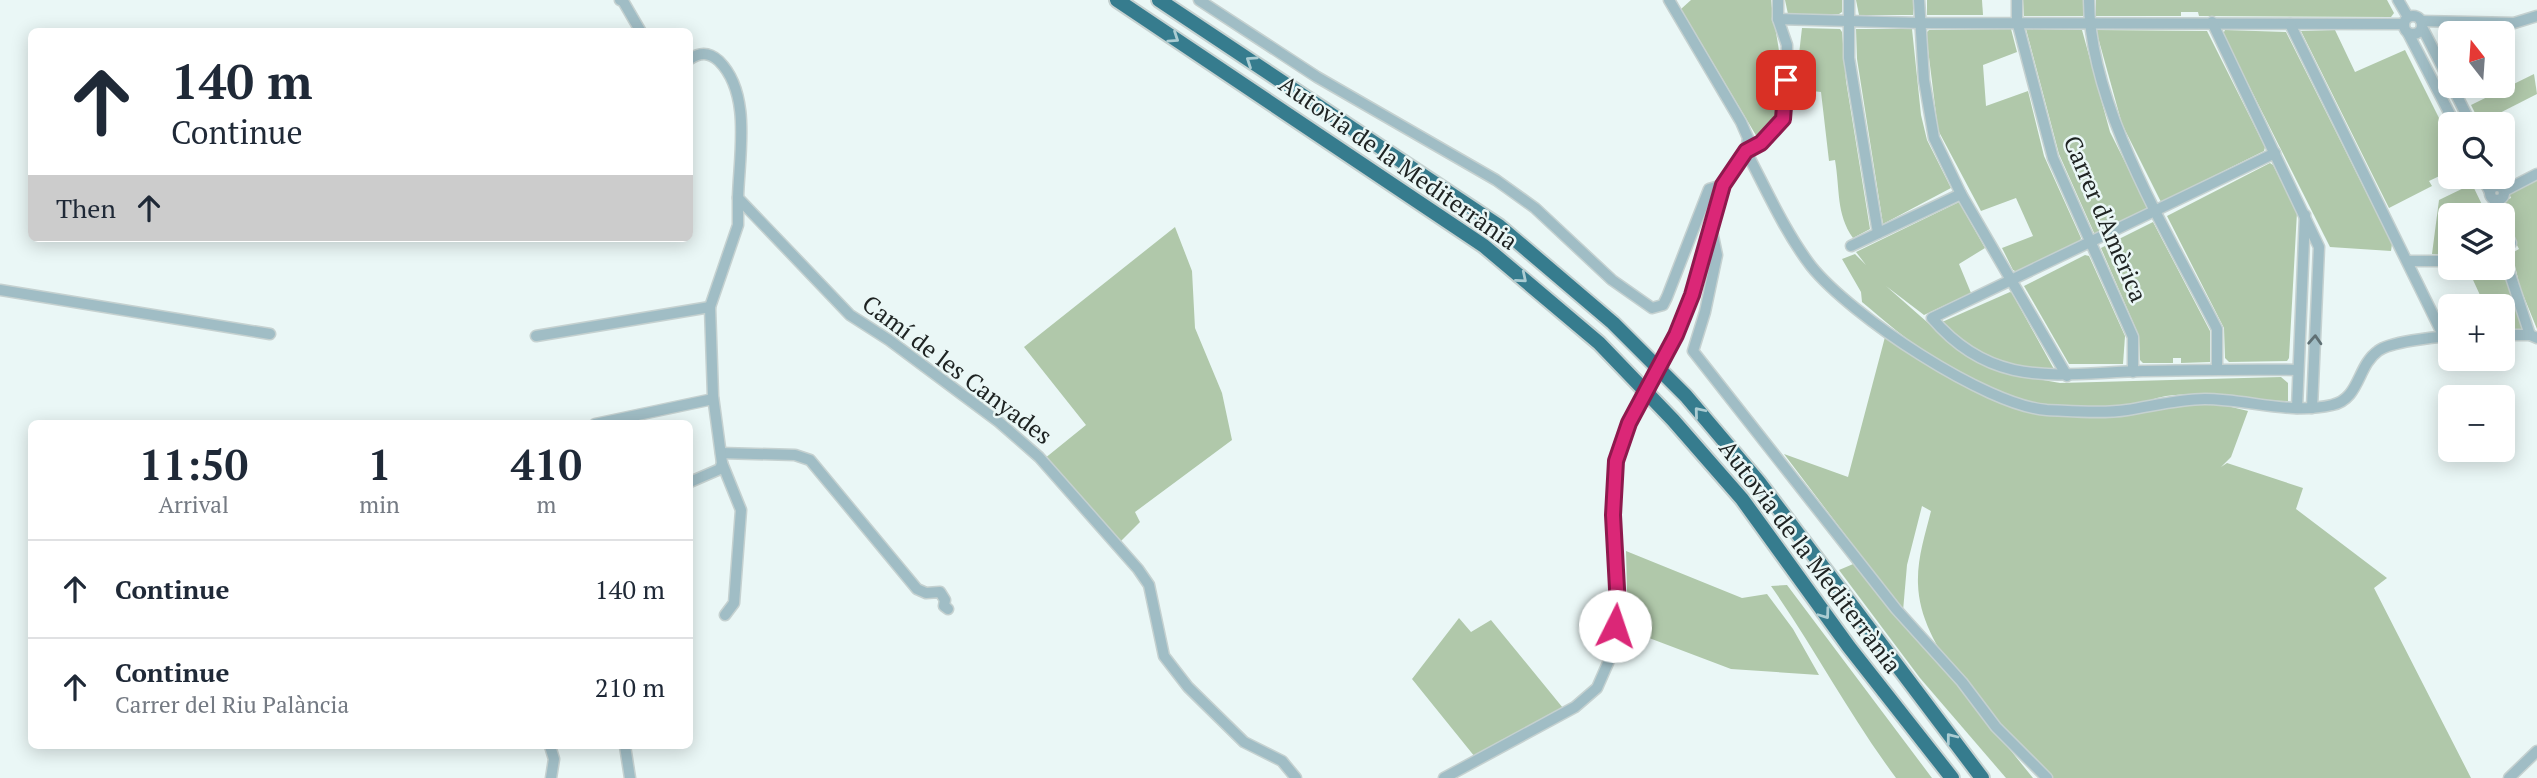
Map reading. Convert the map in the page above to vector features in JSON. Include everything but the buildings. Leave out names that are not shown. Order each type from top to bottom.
[{"type":"highway","name":"Autovia de la Mediterrània","points":[[1117,0],[1484,246],[1599,343],[1673,419],[1742,499],[1849,646],[1952,778]]},
{"type":"highway","name":"Autovia de la Mediterrània","points":[[1159,0],[1499,226],[1613,323],[1686,397],[1758,481],[1982,778]]},
{"type":"street","points":[[620,0],[638,28]]},
{"type":"street","points":[[1199,0],[1347,95],[1496,180],[1535,208],[1612,280],[1651,308],[1663,305],[1667,297],[1709,189],[1723,185]]},
{"type":"street","points":[[1669,0],[1741,122],[1748,138],[1746,151],[1783,220],[1819,275],[1886,330],[1988,394],[2013,404],[2046,410],[2125,410],[2166,402],[2207,399],[2312,408],[2339,403],[2348,397],[2371,357],[2385,346],[2438,338]]},
{"type":"street","points":[[1444,778],[1575,707],[1597,688],[1608,663],[1618,607],[1613,515],[1616,461],[1629,423],[1676,335],[1692,295],[1723,185],[1746,151],[1776,129],[1786,110],[1787,45],[1778,19],[1778,0]]},
{"type":"street","points":[[1849,0],[1849,58],[1878,233]]},
{"type":"street","points":[[1919,0],[1919,23],[1934,138],[1961,194],[2067,376]]},
{"type":"street","name":"Carrer d'Amèrica","points":[[2017,0],[2017,21],[2053,158],[2133,337],[2133,372]]},
{"type":"street","points":[[2089,0],[2089,22],[2109,107],[2157,211],[2217,329],[2217,369]]},
{"type":"street","points":[[2398,0],[2406,25],[2449,112]]},
{"type":"street","points":[[2406,25],[2415,16],[2422,24],[2438,57]]},
{"type":"street","points":[[2422,24],[2514,23],[2537,16]]},
{"type":"street","points":[[1778,19],[1919,23],[2017,21],[2406,25],[2417,34],[2422,24]]},
{"type":"street","points":[[2213,22],[2319,247],[2312,408]]},
{"type":"street","points":[[2290,24],[2438,319]]},
{"type":"street","points":[[693,58],[703,53],[711,55],[729,71],[736,84],[740,106],[738,225],[710,307],[713,399],[722,458],[741,510],[734,603],[725,615]]},
{"type":"street","points":[[2274,153],[2091,244],[1932,318],[1949,338],[1964,349],[1997,365],[2048,376],[2217,369],[2298,370]]},
{"type":"street","points":[[2515,184],[2537,174]]},
{"type":"street","points":[[2488,189],[2492,198],[2498,200]]},
{"type":"street","points":[[2496,203],[2504,196],[2504,189]]},
{"type":"street","points":[[1851,246],[1961,194]]},
{"type":"street","name":"Camí de les Canyades","points":[[738,198],[850,315],[933,373],[1039,457],[1149,585],[1164,656],[1188,687],[1244,742],[1282,761],[1296,778]]},
{"type":"street","points":[[2297,408],[2305,215]]},
{"type":"street","points":[[1711,226],[1717,255],[1706,312],[1693,351],[1896,609],[1962,682],[1996,727],[2047,778]]},
{"type":"street","points":[[2409,261],[2438,261]]},
{"type":"street","points":[[2513,280],[2534,336],[2515,335]]},
{"type":"street","points":[[0,290],[270,334]]},
{"type":"street","points":[[536,336],[710,307]]},
{"type":"street","points":[[614,420],[713,399]]},
{"type":"street","points":[[722,458],[795,455],[810,460],[918,589],[926,593],[940,592],[944,606],[948,609]]},
{"type":"street","points":[[693,481],[720,469],[722,458]]},
{"type":"street","points":[[551,778],[554,759],[552,749]]},
{"type":"street","points":[[625,749],[630,778]]},
{"type":"street","points":[[2509,778],[2537,751]]},
{"type":"green space","points":[[1691,0],[1771,0],[1781,62],[1781,109],[1776,122],[1761,138],[1757,137],[1681,9]]},
{"type":"green space","points":[[1785,0],[1842,0],[1842,12],[1788,14]]},
{"type":"green space","points":[[1856,0],[1913,0],[1913,15],[1859,15]]},
{"type":"green space","points":[[1927,0],[1982,0],[1983,15],[1927,15]]},
{"type":"green space","points":[[2023,0],[2083,0],[2083,16],[2024,16]]},
{"type":"green space","points":[[2096,0],[2387,0],[2394,13],[2391,17],[2199,16],[2198,12],[2181,12],[2181,16],[2096,16]]},
{"type":"green space","points":[[1802,28],[1840,29],[1842,32],[1846,81],[1870,229],[1853,238],[1841,210],[1835,160],[1829,161],[1821,92],[1795,89]]},
{"type":"green space","points":[[1856,29],[1912,29],[1921,115],[1927,140],[1951,188],[1883,224],[1857,59]]},
{"type":"green space","points":[[2011,29],[2017,52],[1983,65],[1986,106],[2028,91],[2044,156],[2081,238],[2080,242],[2017,272],[2013,270],[2002,248],[2033,236],[2016,198],[1981,211],[1938,130],[1926,33],[1929,30]]},
{"type":"green space","points":[[2026,29],[2082,30],[2110,132],[2148,208],[2095,235],[2059,154]]},
{"type":"green space","points":[[2096,30],[2207,31],[2265,147],[2264,151],[2161,202],[2122,124]]},
{"type":"green space","points":[[2225,30],[2286,32],[2392,244],[2391,251],[2330,247],[2223,34]]},
{"type":"green space","points":[[2335,30],[2355,72],[2405,50],[2438,116],[2438,177],[2429,181],[2432,186],[2389,208],[2301,31]]},
{"type":"green space","points":[[2534,74],[2537,94],[2502,112],[2474,112],[2471,105],[2485,98],[2515,98],[2515,83]]},
{"type":"green space","points":[[2270,163],[2297,212],[2289,358],[2287,361],[2229,362],[2225,358],[2224,328],[2167,216]]},
{"type":"green space","points":[[2537,177],[2537,329],[2520,287],[2515,266],[2515,251],[2519,249],[2515,241],[2515,203],[2498,203],[2511,198],[2509,193]]},
{"type":"green space","points":[[2462,189],[2474,189],[2481,203],[2439,203],[2439,200]]},
{"type":"green space","points":[[1959,202],[1985,248],[1959,264],[1971,293],[1924,315],[1886,286],[1960,351],[2016,375],[2060,383],[2281,377],[2288,383],[2288,401],[2181,395],[2130,405],[2053,405],[2008,397],[1988,390],[1949,369],[1862,302],[1861,292],[1842,259],[1855,254],[1866,265],[1856,252]]},
{"type":"green space","points":[[2438,208],[2438,254],[2432,254]]},
{"type":"green space","points":[[2153,222],[2210,331],[2210,362],[2181,363],[2181,358],[2173,358],[2173,363],[2143,363],[2140,360],[2139,336],[2101,248]]},
{"type":"green space","points":[[1175,227],[1192,271],[1195,328],[1222,393],[1232,440],[1135,512],[1140,522],[1120,542],[1044,459],[1086,425],[1024,347]]},
{"type":"green space","points":[[2085,255],[2089,256],[2125,336],[2123,364],[2069,364],[2024,286]]},
{"type":"green space","points":[[2473,280],[2508,280],[2513,294],[2479,294]]},
{"type":"green space","points":[[2010,292],[2055,371],[2021,367],[1993,358],[1968,344],[1942,322]]},
{"type":"green space","points":[[2515,300],[2525,330],[2515,330]]},
{"type":"green space","points":[[1885,337],[1919,360],[1992,400],[2019,410],[2129,415],[2190,402],[2219,404],[2248,411],[2231,457],[2221,467],[2227,463],[2303,488],[2296,509],[2387,578],[2374,588],[2471,778],[2053,778],[1968,690],[1933,638],[1922,611],[1918,584],[1920,556],[1931,511],[1922,506],[1907,565],[1903,611],[1784,454],[1848,477]]},
{"type":"green space","points":[[1626,551],[1742,598],[1767,594],[1793,629],[1819,675],[1731,669],[1628,630]]},
{"type":"green space","points":[[1858,562],[2033,778],[2006,778],[1920,678],[1839,570]]},
{"type":"green space","points":[[1787,585],[1932,778],[1896,778],[1771,586]]},
{"type":"green space","points":[[1459,618],[1471,632],[1491,620],[1563,708],[1475,757],[1412,679]]},
{"type":"route","points":[[1615,626],[1618,607],[1613,515],[1616,461],[1629,423],[1676,335],[1692,295],[1723,185],[1746,151],[1761,143],[1783,119],[1786,110],[1786,80]]}]
